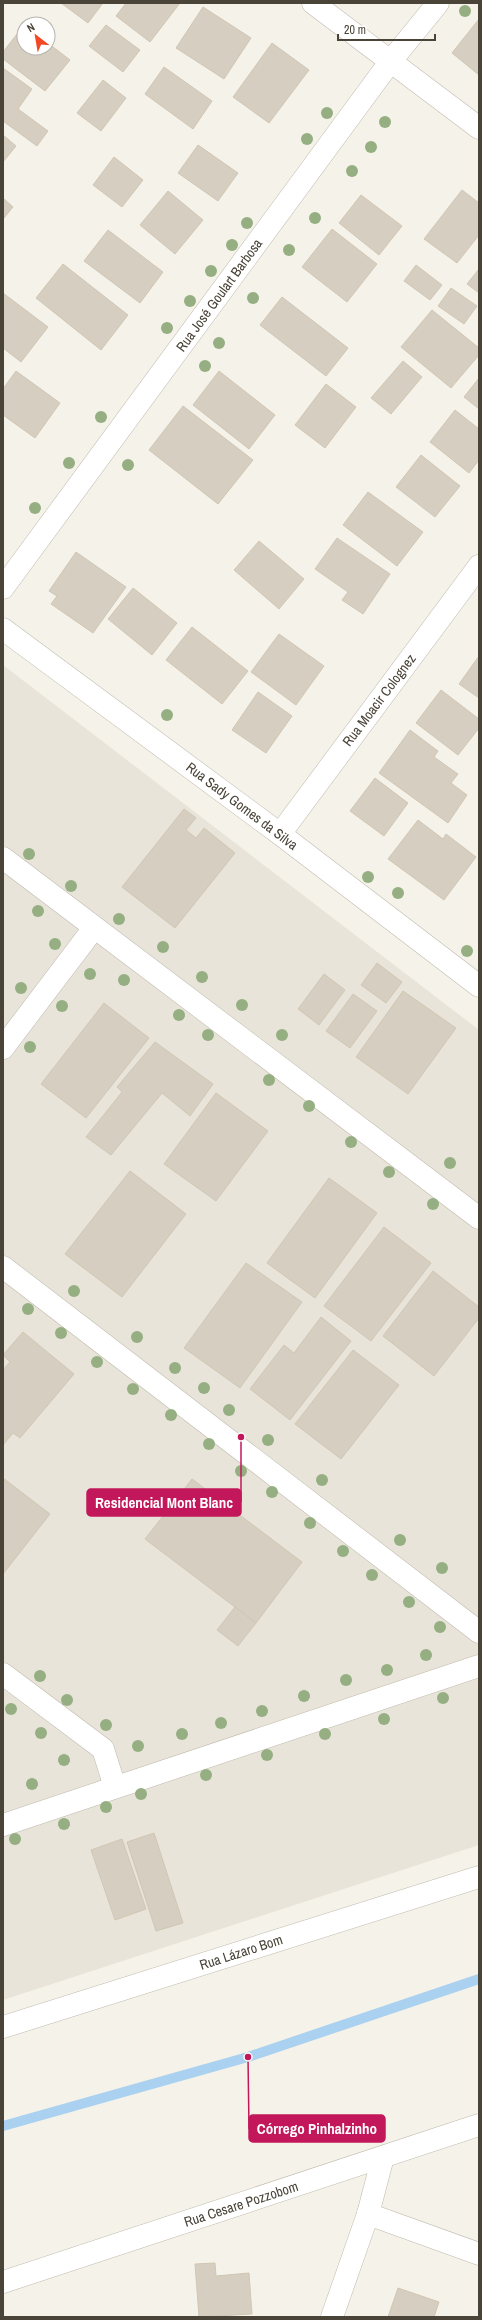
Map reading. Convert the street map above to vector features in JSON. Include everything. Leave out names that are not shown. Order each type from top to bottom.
[{"type":"street","points":[[313,3],[479,128]]},
{"type":"street","name":"Rua José Goulart Barbosa","points":[[3,588],[390,62],[438,3]]},
{"type":"street","name":"Rua Moacir Colognez","points":[[280,834],[479,566]]},
{"type":"street","name":"Rua Sady Gomes da Silva","points":[[3,629],[280,834],[479,986]]},
{"type":"street","points":[[3,858],[479,1218]]},
{"type":"street","points":[[3,1048],[94,928]]},
{"type":"street","points":[[3,1267],[479,1632]]},
{"type":"street","points":[[3,1825],[479,1666]]},
{"type":"street","points":[[3,1674],[103,1749],[115,1787]]},
{"type":"street","name":"Rua Lázaro Bom","points":[[3,2028],[479,1877]]},
{"type":"street","name":"Rua Cesare Pozzobom","points":[[3,2282],[479,2125]]},
{"type":"street","points":[[332,2317],[368,2214],[383,2157]]},
{"type":"street","points":[[368,2214],[479,2254]]},
{"type":"shaded area","points":[[3,665],[479,1030],[479,1845],[3,2000]]},
{"type":"building","points":[[61,3],[103,3],[88,23]]},
{"type":"building","points":[[126,3],[180,3],[150,42],[116,16]]},
{"type":"building","points":[[203,7],[251,38],[224,79],[176,48]]},
{"type":"building","points":[[479,19],[479,75],[452,53]]},
{"type":"building","points":[[106,25],[140,50],[123,72],[89,46]]},
{"type":"building","points":[[16,35],[16,56],[56,56],[56,49],[70,60],[45,91],[3,59],[3,52]]},
{"type":"building","points":[[272,43],[309,70],[269,123],[233,97]]},
{"type":"building","points":[[164,67],[212,101],[193,129],[145,94]]},
{"type":"building","points":[[3,68],[32,89],[18,109],[48,131],[37,146],[3,121]]},
{"type":"building","points":[[103,80],[126,98],[101,131],[77,113]]},
{"type":"building","points":[[3,135],[16,146],[3,162]]},
{"type":"building","points":[[198,145],[238,173],[218,201],[178,173]]},
{"type":"building","points":[[114,157],[143,180],[122,207],[93,185]]},
{"type":"building","points":[[462,190],[479,203],[479,235],[457,263],[424,239]]},
{"type":"building","points":[[168,191],[203,220],[175,254],[140,225]]},
{"type":"building","points":[[361,195],[402,226],[379,255],[339,223]]},
{"type":"building","points":[[3,198],[13,207],[4,218],[3,217]]},
{"type":"building","points":[[332,229],[377,264],[347,302],[302,267]]},
{"type":"building","points":[[108,230],[163,272],[140,303],[84,261]]},
{"type":"building","points":[[63,264],[128,315],[101,350],[36,298]]},
{"type":"building","points":[[416,265],[442,285],[430,300],[404,281]]},
{"type":"building","points":[[479,269],[479,293],[467,284]]},
{"type":"building","points":[[451,288],[477,306],[464,324],[438,306]]},
{"type":"building","points":[[3,293],[48,327],[21,362],[3,348]]},
{"type":"building","points":[[282,297],[348,348],[326,376],[260,325]]},
{"type":"building","points":[[432,310],[479,348],[479,355],[451,388],[401,347]]},
{"type":"building","points":[[403,361],[422,377],[391,414],[371,398]]},
{"type":"building","points":[[16,371],[60,403],[35,438],[3,415],[3,389]]},
{"type":"building","points":[[219,371],[275,415],[249,449],[193,405]]},
{"type":"building","points":[[479,378],[479,409],[464,397]]},
{"type":"building","points":[[326,384],[356,407],[325,448],[295,425]]},
{"type":"building","points":[[183,406],[253,460],[218,504],[149,450]]},
{"type":"building","points":[[455,410],[479,429],[479,460],[469,473],[430,442]]},
{"type":"building","points":[[421,455],[460,486],[435,517],[396,487]]},
{"type":"building","points":[[368,492],[423,532],[397,566],[343,525]]},
{"type":"building","points":[[337,538],[390,574],[363,614],[342,600],[348,592],[315,569]]},
{"type":"building","points":[[259,541],[304,579],[279,609],[234,570]]},
{"type":"building","points":[[76,552],[126,587],[93,633],[51,604],[57,596],[49,591]]},
{"type":"building","points":[[133,588],[177,623],[152,655],[108,619]]},
{"type":"building","points":[[192,627],[248,671],[222,704],[166,660]]},
{"type":"building","points":[[279,634],[324,666],[296,705],[251,672]]},
{"type":"building","points":[[479,656],[479,698],[459,684]]},
{"type":"building","points":[[441,690],[479,719],[479,728],[458,755],[416,723]]},
{"type":"building","points":[[258,692],[292,716],[266,753],[232,730]]},
{"type":"building","points":[[410,730],[438,751],[434,757],[458,774],[451,783],[467,795],[448,823],[379,773]]},
{"type":"building","points":[[375,778],[408,803],[384,836],[350,811]]},
{"type":"building","points":[[184,809],[196,818],[186,830],[196,838],[204,828],[235,853],[175,928],[122,887]]},
{"type":"building","points":[[418,820],[443,839],[446,834],[476,857],[444,900],[388,859]]},
{"type":"building","points":[[377,963],[402,982],[386,1003],[361,985]]},
{"type":"building","points":[[324,974],[345,990],[319,1025],[298,1009]]},
{"type":"building","points":[[403,991],[456,1028],[408,1094],[356,1057]]},
{"type":"building","points":[[353,994],[377,1011],[350,1048],[326,1031]]},
{"type":"building","points":[[104,1003],[149,1038],[86,1118],[41,1084]]},
{"type":"building","points":[[155,1042],[213,1084],[190,1116],[162,1093],[111,1155],[86,1137],[122,1092],[117,1087]]},
{"type":"building","points":[[216,1093],[268,1131],[216,1201],[164,1164]]},
{"type":"building","points":[[130,1171],[186,1214],[122,1297],[65,1254]]},
{"type":"building","points":[[329,1178],[377,1213],[315,1298],[267,1263]]},
{"type":"building","points":[[384,1227],[431,1263],[371,1341],[324,1306]]},
{"type":"building","points":[[246,1263],[302,1302],[240,1388],[184,1348]]},
{"type":"building","points":[[433,1271],[479,1307],[479,1318],[434,1376],[383,1336]]},
{"type":"building","points":[[321,1317],[351,1341],[290,1420],[250,1389],[284,1345],[294,1353]]},
{"type":"building","points":[[23,1332],[74,1374],[20,1438],[13,1433],[3,1445],[3,1370],[10,1362],[3,1355]]},
{"type":"building","points":[[353,1350],[399,1385],[341,1459],[295,1424]]},
{"type":"building","points":[[3,1478],[50,1514],[3,1574]]},
{"type":"building","points":[[192,1479],[302,1562],[256,1623],[145,1539]]},
{"type":"building","points":[[235,1607],[256,1623],[238,1646],[217,1630]]},
{"type":"building","points":[[154,1833],[183,1923],[156,1931],[127,1842]]},
{"type":"building","points":[[122,1839],[146,1909],[115,1920],[91,1850]]},
{"type":"building","points":[[215,2263],[216,2276],[249,2273],[252,2314],[199,2317],[195,2264]]},
{"type":"building","points":[[398,2288],[439,2302],[434,2317],[388,2317]]},
{"type":"waterway","points":[[3,2126],[248,2057],[479,1979]]},
{"type":"place","name":"Residencial Mont Blanc","points":[[241,1437]]},
{"type":"place","name":"Córrego Pinhalzinho","points":[[248,2057]]}]
